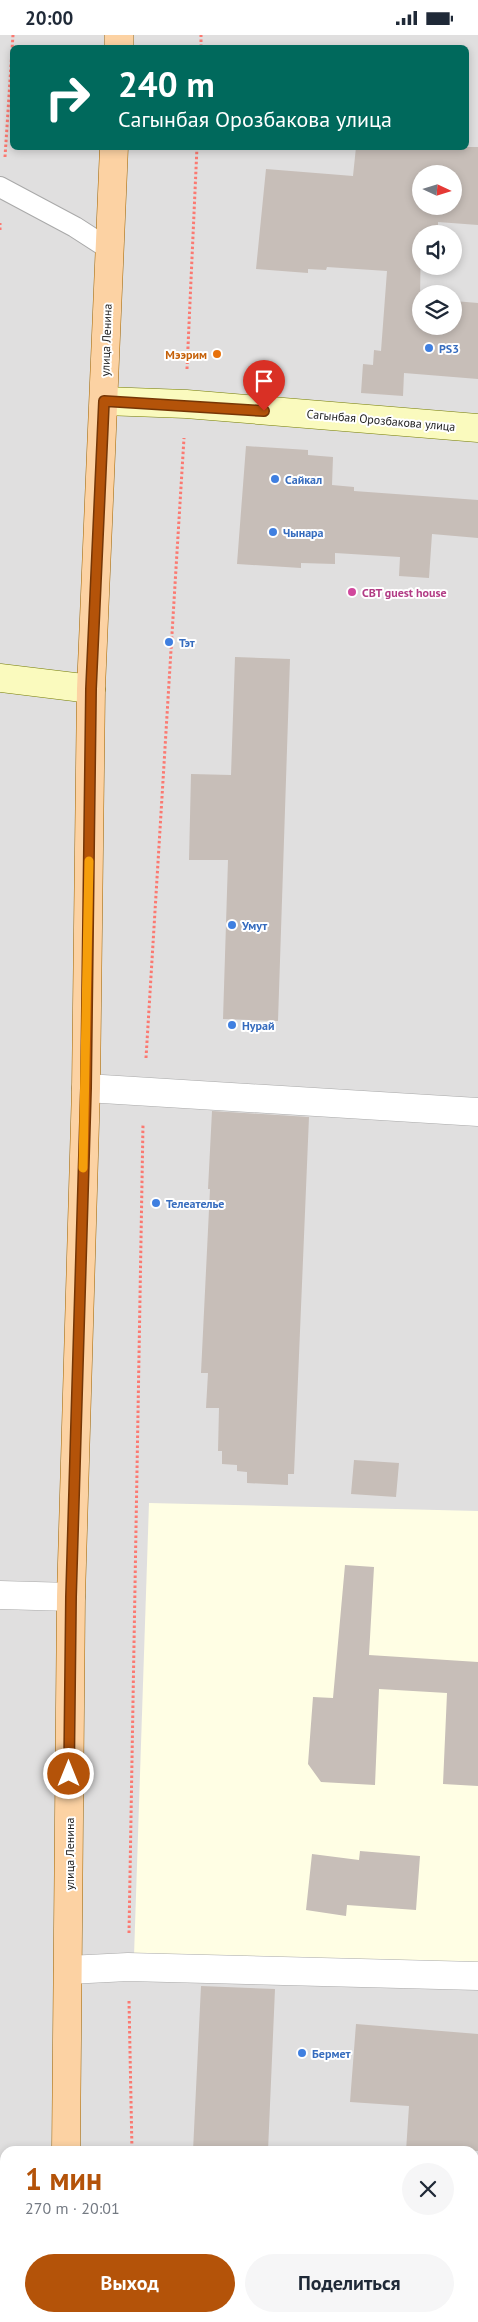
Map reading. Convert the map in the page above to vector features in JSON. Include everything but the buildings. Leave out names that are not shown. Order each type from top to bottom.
[{"type":"main road","name":"улица Ленина","points":[[66,2146],[71,1597],[86,1088],[91,689],[114,150]]},
{"type":"street","name":"Сагынбая Орозбакова улица","points":[[104,401],[186,404],[478,428]]},
{"type":"street","points":[[0,678],[91,689]]},
{"type":"street","points":[[86,1088],[478,1112]]},
{"type":"street","points":[[0,1595],[71,1597]]},
{"type":"street","points":[[68,1969],[128,1967],[478,1976]]},
{"type":"lane","points":[[1,189],[75,227],[109,249]]},
{"type":"path","points":[[0,230],[1,189],[10,74]]},
{"type":"path","points":[[132,2146],[128,1967],[144,1091],[186,404],[197,150]]},
{"type":"shaded area","points":[[0,35],[478,35],[478,2146],[0,2146]]},
{"type":"shaded area","points":[[149,1503],[478,1511],[478,1964],[134,1956]]},
{"type":"slow traffic","points":[[83,1168],[89,861]]},
{"type":"place","name":"PS3","points":[[429,348]]},
{"type":"place","name":"Мээрим","points":[[217,354]]},
{"type":"place","name":"Сайкал","points":[[275,479]]},
{"type":"place","name":"Чынара","points":[[273,532]]},
{"type":"place","name":"CBT guest house","points":[[352,592]]},
{"type":"place","name":"Тэт","points":[[169,642]]},
{"type":"place","name":"Умут","points":[[232,925]]},
{"type":"place","name":"Нурай","points":[[232,1025]]},
{"type":"place","name":"Телеателье","points":[[156,1203]]},
{"type":"place","name":"Бермет","points":[[302,2053]]},
{"type":"route","points":[[69,1774],[71,1597],[86,1088],[91,689],[104,401],[186,404],[264,411]]}]
